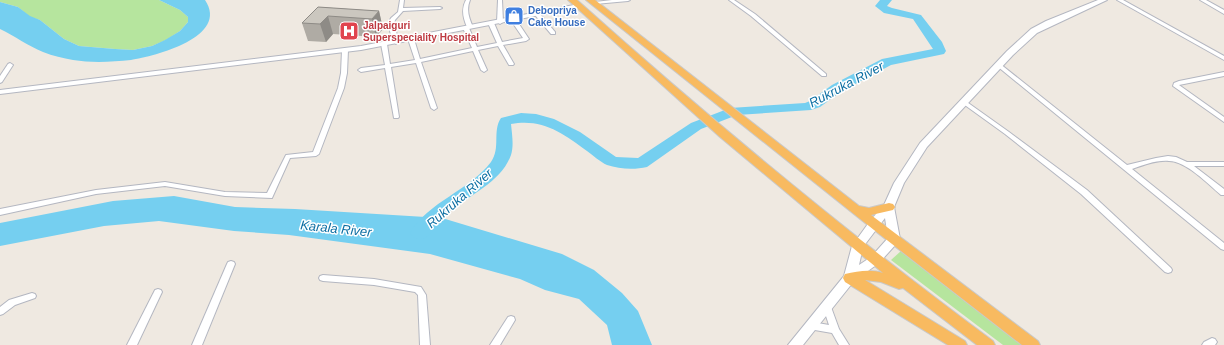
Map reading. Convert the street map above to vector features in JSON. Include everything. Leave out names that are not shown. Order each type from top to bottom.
[{"type":"highway","points":[[576,3],[593,2],[874,224],[1033,345]]},
{"type":"highway","points":[[576,3],[682,98],[858,246],[988,345]]},
{"type":"highway","points":[[856,209],[869,212],[889,207]]},
{"type":"highway","points":[[850,278],[862,275],[880,276],[893,281],[923,297]]},
{"type":"highway","points":[[850,278],[960,345]]},
{"type":"main road","points":[[850,278],[858,246],[889,207],[899,183],[923,145],[999,65],[1034,31],[1049,22],[1104,0]]},
{"type":"main road","points":[[795,345],[828,307],[850,278],[876,260],[894,239],[889,207]]},
{"type":"street","points":[[396,42],[391,24],[393,19],[401,10],[402,0]]},
{"type":"street","points":[[468,0],[465,9],[468,28],[475,50],[484,70]]},
{"type":"street","points":[[500,0],[500,22]]},
{"type":"street","points":[[593,2],[628,0]]},
{"type":"street","points":[[731,0],[753,15],[824,75]]},
{"type":"street","points":[[1119,0],[1224,58]]},
{"type":"street","points":[[1202,0],[1224,12]]},
{"type":"street","points":[[0,92],[384,44],[500,22],[537,14],[576,3]]},
{"type":"street","points":[[1216,8],[1224,7]]},
{"type":"street","points":[[401,10],[440,8]]},
{"type":"street","points":[[537,14],[553,33]]},
{"type":"street","points":[[361,70],[418,61],[526,39],[513,19]]},
{"type":"street","points":[[491,23],[500,45],[511,64]]},
{"type":"street","points":[[411,39],[434,108]]},
{"type":"street","points":[[384,44],[396,117]]},
{"type":"street","points":[[0,212],[96,192],[165,184],[225,194],[269,196],[288,156],[316,154],[341,88],[344,73],[345,50]]},
{"type":"street","points":[[0,80],[10,65]]},
{"type":"street","points":[[999,65],[1224,247]]},
{"type":"street","points":[[1224,74],[1181,82],[1176,84],[1176,86],[1224,120]]},
{"type":"street","points":[[964,102],[1084,192],[1168,270]]},
{"type":"street","points":[[1125,168],[1150,161],[1170,158],[1178,160],[1186,164],[1224,193]]},
{"type":"street","points":[[1186,164],[1224,164]]},
{"type":"street","points":[[197,345],[231,264]]},
{"type":"street","points":[[323,278],[374,282],[418,289],[422,295],[425,345]]},
{"type":"street","points":[[132,345],[158,292]]},
{"type":"street","points":[[0,312],[12,302],[32,296]]},
{"type":"street","points":[[828,307],[835,330],[844,345]]},
{"type":"street","points":[[495,345],[511,320]]},
{"type":"street","points":[[812,326],[835,330]]},
{"type":"green space","points":[[0,0],[159,0],[180,10],[188,17],[188,22],[180,31],[166,40],[152,46],[133,50],[79,46],[64,39],[40,20],[30,17],[18,7],[0,2]]},
{"type":"green space","points":[[901,251],[1028,345],[1003,345],[891,260]]},
{"type":"water","points":[[159,0],[205,0],[210,13],[207,24],[199,34],[186,42],[172,49],[142,58],[87,62],[62,58],[50,55],[32,47],[0,29],[0,2],[18,7],[30,16],[40,20],[64,39],[79,46],[133,50],[152,46],[165,40],[180,31],[188,22],[188,17],[180,10]]},
{"type":"water","name":"Karala River","points":[[174,196],[235,207],[442,218],[562,254],[594,270],[622,293],[638,311],[652,345],[612,345],[607,325],[579,299],[545,290],[520,279],[430,254],[289,235],[234,231],[159,221],[104,226],[0,246],[0,223],[113,201]]},
{"type":"building","points":[[318,7],[379,11],[372,19],[328,16],[320,24],[302,23]]},
{"type":"waterway","name":"Rukruka River","points":[[419,233],[444,207],[478,184],[496,166],[503,155],[505,144],[504,124],[506,121],[521,118],[536,118],[549,122],[575,135],[611,161],[619,163],[641,163],[696,126],[735,111],[806,107],[815,104],[837,88],[887,62],[940,51],[927,33],[923,23],[917,17],[884,9],[881,6],[886,0]]},
{"type":"place","name":"Debopriya Cake House","points":[[514,16]]},
{"type":"place","name":"Jalpaiguri Superspeciality Hospital","points":[[349,31]]}]
